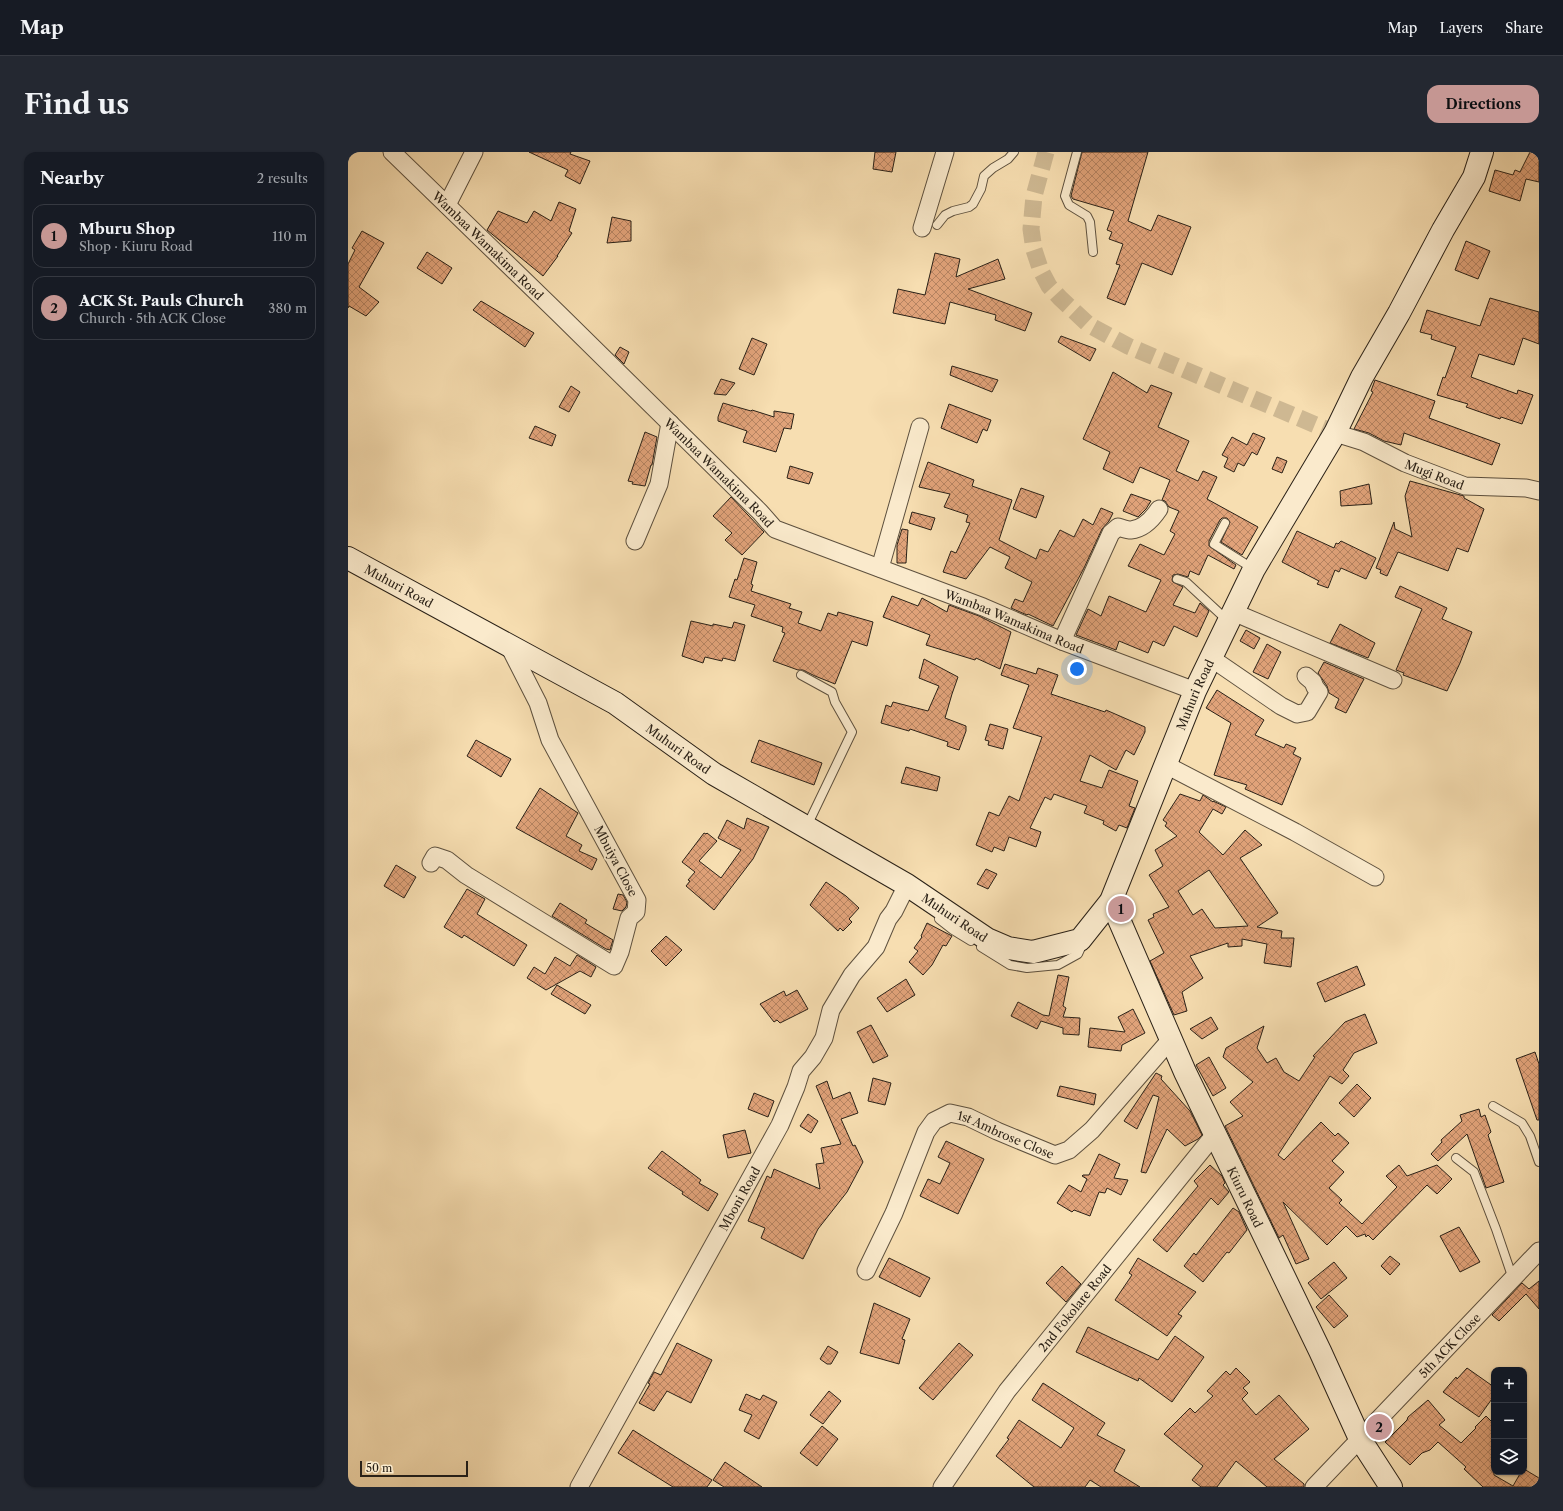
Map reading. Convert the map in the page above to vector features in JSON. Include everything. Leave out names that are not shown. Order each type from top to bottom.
[{"type":"main road","name":"Muhuri Road","points":[[348,558],[510,648],[615,703],[714,774],[807,826],[906,893],[987,939],[1008,948],[1032,952],[1080,940],[1094,925],[1111,901],[1195,691],[1254,570],[1335,433],[1362,377],[1474,177],[1482,152]]},
{"type":"main road","name":"Kiuru Road","points":[[1111,901],[1214,1134],[1320,1351],[1360,1439],[1391,1487]]},
{"type":"street","name":"Wambaa Wamakima Road","points":[[392,152],[670,423],[760,512],[775,529],[983,607],[1062,641],[1195,691]]},
{"type":"street","points":[[447,205],[474,152]]},
{"type":"street","points":[[929,227],[945,152]]},
{"type":"street","points":[[635,541],[659,484],[670,423]]},
{"type":"street","points":[[880,568],[920,426]]},
{"type":"street","name":"Mugi Road","points":[[1335,433],[1364,442],[1405,464],[1465,486],[1526,488],[1539,491]]},
{"type":"street","points":[[1062,641],[1111,533],[1118,527],[1131,530],[1149,522],[1159,509]]},
{"type":"street","points":[[1231,617],[1393,680]]},
{"type":"street","name":"Mbuiya Close","points":[[430,863],[435,856],[447,860],[466,874],[614,966],[620,952],[629,918],[636,912],[637,900],[550,740],[538,703],[510,648]]},
{"type":"street","points":[[1211,658],[1281,706],[1297,714],[1307,712],[1319,692],[1314,682],[1306,676]]},
{"type":"street","points":[[1166,765],[1295,832],[1374,877]]},
{"type":"street","name":"Mboni Road","points":[[579,1487],[780,1125],[796,1086],[800,1071],[813,1057],[824,1038],[831,1010],[852,975],[876,947],[888,919],[906,893]]},
{"type":"street","name":"1st Ambrose Close","points":[[866,1271],[894,1213],[926,1132],[934,1121],[950,1113],[968,1117],[997,1131],[1055,1155],[1069,1150],[1092,1130],[1171,1039]]},
{"type":"street","name":"2nd Fokolare Road","points":[[942,1487],[1007,1391],[1214,1134]]},
{"type":"street","name":"5th ACK Close","points":[[1314,1487],[1539,1251]]},
{"type":"lane","points":[[929,227],[945,215],[953,211],[969,207],[973,204],[981,189],[984,176],[993,168],[1008,159],[1014,152]]},
{"type":"lane","points":[[1077,152],[1065,196],[1069,205],[1082,212],[1090,222],[1093,252]]},
{"type":"lane","points":[[1225,523],[1214,544],[1254,570]]},
{"type":"lane","points":[[1177,579],[1186,582],[1231,617]]},
{"type":"lane","points":[[801,674],[832,692],[835,702],[852,732],[807,826]]},
{"type":"lane","points":[[931,913],[953,930],[1010,965],[1027,968],[1058,965],[1078,954],[1094,925]]},
{"type":"lane","points":[[1493,1106],[1522,1123],[1530,1136],[1539,1162]]},
{"type":"lane","points":[[1456,1158],[1474,1172],[1496,1228],[1513,1279]]},
{"type":"building","points":[[529,152],[571,152],[570,154],[590,161],[580,184],[565,176],[568,170]]},
{"type":"building","points":[[875,152],[896,152],[892,172],[873,169]]},
{"type":"building","points":[[1082,152],[1148,152],[1128,221],[1151,231],[1158,215],[1191,227],[1172,275],[1142,263],[1125,305],[1107,298],[1120,265],[1116,264],[1123,244],[1109,239],[1112,232],[1107,230],[1114,211],[1073,199],[1071,196]]},
{"type":"building","points":[[1530,152],[1539,152],[1539,182],[1526,179],[1520,201],[1489,191],[1495,170],[1513,175],[1515,170],[1520,172]]},
{"type":"building","points":[[559,202],[576,209],[569,231],[572,233],[558,256],[543,276],[487,230],[498,211],[527,223],[534,211],[551,221]]},
{"type":"building","points":[[612,217],[631,221],[631,241],[607,243]]},
{"type":"building","points":[[362,231],[384,243],[359,287],[379,302],[366,316],[349,306],[348,308],[348,264],[355,250],[352,248]]},
{"type":"building","points":[[1466,241],[1490,251],[1478,279],[1455,270]]},
{"type":"building","points":[[427,252],[452,268],[442,284],[417,268]]},
{"type":"building","points":[[935,253],[960,259],[956,277],[998,259],[1005,279],[968,289],[1032,313],[1025,331],[995,320],[996,315],[950,302],[945,324],[893,313],[898,289],[925,295]]},
{"type":"building","points":[[1490,298],[1539,312],[1539,344],[1523,338],[1514,365],[1479,354],[1471,377],[1517,394],[1518,390],[1533,395],[1522,424],[1501,417],[1500,419],[1466,407],[1468,404],[1437,395],[1456,347],[1431,339],[1432,335],[1420,332],[1427,310],[1480,326]]},
{"type":"building","points":[[481,301],[534,333],[525,347],[473,310]]},
{"type":"building","points":[[1061,336],[1096,349],[1090,361],[1058,342]]},
{"type":"building","points":[[752,338],[767,344],[754,375],[739,369]]},
{"type":"building","points":[[620,347],[629,352],[624,364],[615,355]]},
{"type":"building","points":[[952,366],[998,380],[992,392],[950,375]]},
{"type":"building","points":[[1113,372],[1147,393],[1151,385],[1172,393],[1158,427],[1189,441],[1176,471],[1198,481],[1203,471],[1217,477],[1207,499],[1258,527],[1242,555],[1221,542],[1230,522],[1227,518],[1222,518],[1220,520],[1209,541],[1209,546],[1236,565],[1234,569],[1208,555],[1199,575],[1190,571],[1188,577],[1178,574],[1173,575],[1173,582],[1183,587],[1173,605],[1195,613],[1200,603],[1209,611],[1197,637],[1174,626],[1164,646],[1153,641],[1148,653],[1119,641],[1116,650],[1076,635],[1088,609],[1101,616],[1109,596],[1146,612],[1161,580],[1128,566],[1140,544],[1164,555],[1175,534],[1170,531],[1179,511],[1169,507],[1165,501],[1162,500],[1170,480],[1140,467],[1133,483],[1103,469],[1110,452],[1083,439]]},
{"type":"building","points":[[721,379],[735,383],[726,395],[714,394]]},
{"type":"building","points":[[1375,380],[1435,401],[1429,418],[1500,444],[1492,465],[1404,433],[1401,445],[1384,441],[1369,433],[1354,429],[1373,392],[1371,391]]},
{"type":"building","points":[[571,386],[580,392],[569,412],[559,407]]},
{"type":"building","points":[[723,403],[774,417],[774,411],[794,414],[791,429],[784,428],[776,452],[743,442],[747,431],[718,421]]},
{"type":"building","points":[[949,404],[991,420],[987,431],[983,429],[977,443],[941,428]]},
{"type":"building","points":[[535,426],[556,435],[552,446],[529,438]]},
{"type":"building","points":[[645,432],[657,437],[652,465],[645,486],[632,484],[633,482],[628,481]]},
{"type":"building","points":[[1253,433],[1265,438],[1257,455],[1252,452],[1244,466],[1238,463],[1234,472],[1224,467],[1228,458],[1222,455],[1232,437],[1247,445]]},
{"type":"building","points":[[1277,457],[1287,461],[1282,473],[1272,469]]},
{"type":"building","points":[[928,462],[974,480],[972,486],[1012,500],[999,540],[1036,559],[1040,549],[1048,552],[1060,530],[1074,537],[1083,519],[1093,525],[1101,508],[1113,513],[1109,521],[1102,529],[1084,568],[1053,626],[1011,608],[1015,599],[1023,602],[1032,582],[1005,568],[1010,557],[990,547],[966,579],[943,572],[951,551],[956,553],[970,523],[966,522],[968,515],[944,507],[950,494],[919,487]]},
{"type":"building","points":[[790,466],[813,473],[809,484],[787,478]]},
{"type":"building","points":[[1410,481],[1464,496],[1464,498],[1484,509],[1468,552],[1457,548],[1448,571],[1398,552],[1387,576],[1380,573],[1381,570],[1376,568],[1394,522],[1395,529],[1412,537],[1405,496]]},
{"type":"building","points":[[1369,484],[1372,504],[1341,506],[1340,491]]},
{"type":"building","points":[[1021,488],[1044,496],[1036,518],[1013,509]]},
{"type":"building","points":[[1131,494],[1151,501],[1138,517],[1123,511]]},
{"type":"building","points":[[731,497],[764,532],[742,555],[725,540],[732,533],[713,516]]},
{"type":"building","points":[[912,512],[935,518],[931,530],[909,523]]},
{"type":"building","points":[[902,529],[908,530],[906,563],[897,563],[897,545]]},
{"type":"building","points":[[1297,531],[1334,548],[1336,543],[1338,544],[1341,541],[1376,558],[1366,579],[1341,568],[1339,572],[1335,570],[1328,588],[1317,584],[1319,581],[1282,562]]},
{"type":"building","points":[[744,558],[757,562],[751,584],[753,585],[751,591],[791,604],[789,608],[802,612],[798,623],[821,631],[828,613],[837,616],[838,612],[873,622],[867,646],[852,641],[835,684],[803,670],[798,670],[773,661],[785,633],[782,632],[783,627],[751,616],[755,605],[729,597],[735,579],[737,580]]},
{"type":"building","points":[[1400,586],[1447,608],[1442,619],[1472,632],[1447,691],[1403,675],[1404,673],[1396,670],[1422,609],[1395,597]]},
{"type":"building","points":[[892,596],[918,606],[922,598],[947,612],[949,605],[979,616],[1011,632],[1000,669],[976,658],[975,660],[926,645],[930,635],[883,617]]},
{"type":"building","points":[[691,621],[713,626],[713,624],[732,628],[734,622],[745,625],[735,661],[723,658],[722,661],[705,657],[703,663],[682,656]]},
{"type":"building","points":[[1340,624],[1375,643],[1368,658],[1330,643]]},
{"type":"building","points":[[1246,630],[1260,638],[1254,649],[1240,641]]},
{"type":"building","points":[[1267,644],[1281,652],[1268,679],[1253,672]]},
{"type":"building","points":[[924,659],[958,677],[945,718],[966,726],[966,731],[959,750],[947,746],[948,742],[910,729],[909,731],[881,723],[886,705],[891,707],[893,702],[928,711],[939,686],[919,678]]},
{"type":"building","points":[[1324,662],[1364,679],[1346,713],[1335,708],[1339,699],[1329,693],[1327,686],[1318,673]]},
{"type":"building","points":[[1005,664],[1036,674],[1038,668],[1058,675],[1051,694],[1105,712],[1106,710],[1145,727],[1145,732],[1134,755],[1126,750],[1116,770],[1090,755],[1080,781],[1102,788],[1109,770],[1138,781],[1129,806],[1135,808],[1127,828],[1119,825],[1116,831],[1103,824],[1104,821],[1084,813],[1087,806],[1054,794],[1051,800],[1045,797],[1030,828],[1041,832],[1036,847],[1009,837],[1004,851],[994,847],[992,852],[976,845],[989,812],[999,816],[1009,796],[1019,801],[1042,737],[1013,728],[1029,685],[1001,675]]},
{"type":"building","points":[[1217,690],[1264,720],[1255,735],[1284,748],[1286,744],[1296,748],[1293,754],[1301,758],[1282,805],[1245,789],[1247,785],[1214,775],[1231,723],[1206,708]]},
{"type":"building","points":[[990,724],[1008,729],[1003,749],[988,745],[989,741],[985,740]]},
{"type":"building","points":[[476,740],[511,759],[501,777],[467,756]]},
{"type":"building","points":[[759,740],[822,763],[814,785],[751,762]]},
{"type":"building","points":[[906,767],[940,777],[937,791],[901,783]]},
{"type":"building","points":[[540,788],[578,813],[566,836],[582,845],[579,851],[597,859],[592,870],[516,828]]},
{"type":"building","points":[[1180,794],[1200,801],[1203,795],[1213,802],[1226,807],[1222,814],[1213,809],[1199,832],[1223,855],[1245,830],[1262,845],[1240,858],[1278,913],[1257,927],[1282,931],[1281,938],[1294,938],[1291,967],[1264,963],[1267,944],[1242,939],[1242,946],[1228,947],[1228,943],[1190,956],[1203,978],[1182,992],[1187,1011],[1174,1015],[1150,961],[1164,953],[1148,920],[1154,917],[1153,914],[1169,907],[1149,875],[1163,866],[1155,850],[1177,836],[1165,826],[1167,823],[1163,820]],"holes":[[[1209,870],[1248,926],[1215,928],[1202,909],[1193,915],[1178,891]]]},
{"type":"building","points":[[747,818],[769,827],[753,859],[714,910],[686,886],[690,881],[688,880],[695,872],[682,862],[704,833],[707,833],[717,841],[699,861],[721,878],[741,850],[718,838],[727,820],[744,829]]},
{"type":"building","points":[[396,865],[416,877],[404,898],[384,886]]},
{"type":"building","points":[[986,869],[997,874],[988,889],[977,884]]},
{"type":"building","points":[[826,882],[846,896],[859,908],[849,919],[852,922],[843,931],[840,928],[838,931],[810,905]]},
{"type":"building","points":[[467,889],[485,899],[477,914],[527,945],[514,966],[464,935],[462,938],[444,927]]},
{"type":"building","points":[[618,894],[623,895],[627,902],[626,907],[622,911],[613,909]]},
{"type":"building","points":[[560,903],[587,920],[585,923],[613,940],[610,950],[552,916]]},
{"type":"building","points":[[927,923],[952,936],[946,946],[943,945],[932,965],[923,975],[909,962],[918,951],[914,948],[922,937],[921,936]]},
{"type":"building","points":[[666,936],[682,950],[666,966],[651,951]]},
{"type":"building","points":[[577,955],[596,967],[591,977],[580,971],[546,990],[527,978],[534,967],[545,974],[555,957],[570,966]]},
{"type":"building","points":[[1357,966],[1365,985],[1325,1002],[1317,983]]},
{"type":"building","points":[[1058,975],[1069,977],[1063,1006],[1066,1008],[1063,1017],[1080,1018],[1079,1035],[1063,1034],[1063,1028],[1041,1021],[1037,1029],[1011,1016],[1018,1002],[1043,1015],[1049,1016]]},
{"type":"building","points":[[906,979],[915,995],[887,1012],[877,998]]},
{"type":"building","points":[[557,985],[591,1005],[585,1014],[551,994]]},
{"type":"building","points":[[797,990],[808,1009],[780,1023],[777,1020],[774,1022],[760,1004],[784,991],[786,996]]},
{"type":"building","points":[[1133,1009],[1145,1033],[1122,1045],[1121,1051],[1088,1047],[1090,1028],[1125,1032],[1118,1017]]},
{"type":"building","points":[[1365,1014],[1377,1043],[1354,1053],[1343,1070],[1349,1076],[1342,1084],[1330,1076],[1278,1155],[1284,1160],[1321,1122],[1335,1136],[1338,1133],[1349,1143],[1332,1161],[1344,1172],[1329,1188],[1342,1200],[1339,1203],[1362,1224],[1397,1187],[1386,1176],[1399,1165],[1407,1176],[1437,1165],[1452,1179],[1437,1194],[1427,1185],[1373,1240],[1368,1235],[1366,1237],[1365,1234],[1357,1237],[1346,1226],[1327,1245],[1283,1202],[1309,1259],[1296,1264],[1283,1235],[1279,1238],[1225,1126],[1243,1116],[1230,1102],[1253,1082],[1223,1057],[1226,1048],[1264,1026],[1257,1048],[1267,1063],[1276,1058],[1284,1072],[1299,1081],[1315,1057],[1313,1056],[1345,1022]]},
{"type":"building","points":[[1211,1017],[1218,1029],[1202,1039],[1190,1029]]},
{"type":"building","points":[[871,1025],[888,1056],[873,1063],[857,1032]]},
{"type":"building","points":[[1535,1052],[1539,1064],[1539,1120],[1537,1120],[1516,1059]]},
{"type":"building","points":[[1209,1057],[1226,1088],[1213,1096],[1196,1065]]},
{"type":"building","points":[[1156,1073],[1162,1076],[1161,1079],[1190,1111],[1202,1135],[1185,1146],[1167,1129],[1146,1173],[1141,1172],[1159,1097],[1153,1095],[1137,1129],[1124,1121]]},
{"type":"building","points":[[873,1078],[891,1083],[885,1105],[868,1101]]},
{"type":"building","points":[[827,1081],[833,1099],[850,1092],[858,1113],[841,1119],[853,1146],[855,1145],[863,1162],[847,1192],[818,1229],[803,1259],[761,1238],[765,1228],[748,1221],[767,1176],[771,1178],[774,1169],[820,1189],[816,1164],[824,1163],[821,1148],[841,1144],[816,1086]]},
{"type":"building","points":[[1357,1084],[1371,1098],[1354,1117],[1339,1103]]},
{"type":"building","points":[[1060,1086],[1096,1094],[1094,1105],[1057,1096]]},
{"type":"building","points":[[754,1093],[774,1101],[768,1117],[748,1109]]},
{"type":"building","points":[[1479,1109],[1481,1117],[1485,1115],[1491,1132],[1488,1135],[1504,1182],[1486,1188],[1467,1134],[1438,1161],[1431,1154],[1442,1142],[1441,1140],[1462,1121],[1460,1115]]},
{"type":"building","points":[[808,1114],[818,1121],[811,1133],[800,1126]]},
{"type":"building","points":[[745,1130],[751,1153],[728,1158],[723,1135]]},
{"type":"building","points":[[946,1141],[984,1159],[958,1214],[920,1196],[928,1179],[940,1184],[950,1163],[938,1157]]},
{"type":"building","points":[[662,1151],[701,1180],[699,1183],[718,1194],[708,1211],[682,1194],[683,1192],[648,1168]]},
{"type":"building","points":[[1099,1154],[1120,1164],[1114,1178],[1128,1180],[1121,1195],[1107,1188],[1105,1193],[1099,1192],[1090,1216],[1074,1210],[1072,1212],[1057,1203],[1069,1185],[1081,1192],[1087,1179],[1082,1176],[1089,1175]]},
{"type":"building","points":[[1210,1165],[1222,1176],[1225,1183],[1223,1185],[1229,1192],[1218,1205],[1211,1198],[1167,1252],[1153,1240],[1198,1186],[1194,1181]]},
{"type":"building","points":[[1233,1208],[1239,1212],[1247,1230],[1203,1282],[1184,1266],[1194,1253],[1196,1255]]},
{"type":"building","points":[[1459,1227],[1480,1262],[1460,1272],[1440,1236]]},
{"type":"building","points":[[1390,1256],[1400,1264],[1390,1275],[1381,1266]]},
{"type":"building","points":[[889,1258],[930,1278],[920,1297],[879,1277]]},
{"type":"building","points":[[1138,1258],[1196,1292],[1178,1314],[1182,1316],[1167,1336],[1115,1300],[1132,1275],[1129,1273]]},
{"type":"building","points":[[1334,1262],[1347,1278],[1321,1299],[1308,1283]]},
{"type":"building","points":[[1062,1266],[1081,1284],[1066,1302],[1046,1283]]},
{"type":"building","points":[[1539,1281],[1539,1309],[1526,1294],[1499,1321],[1492,1315],[1522,1283],[1529,1289]]},
{"type":"building","points":[[1329,1295],[1348,1316],[1334,1328],[1316,1307]]},
{"type":"building","points":[[874,1303],[910,1319],[902,1339],[905,1340],[899,1364],[860,1353]]},
{"type":"building","points":[[1088,1327],[1158,1360],[1175,1336],[1204,1357],[1172,1402],[1139,1378],[1138,1381],[1076,1352]]},
{"type":"building","points":[[677,1343],[712,1360],[691,1403],[667,1391],[654,1411],[639,1403],[650,1384],[648,1383],[654,1372],[661,1375]]},
{"type":"building","points":[[959,1343],[973,1355],[933,1400],[919,1388]]},
{"type":"building","points":[[828,1346],[838,1352],[831,1364],[827,1364],[820,1359]]},
{"type":"building","points":[[1236,1368],[1250,1382],[1243,1388],[1248,1393],[1242,1399],[1256,1415],[1279,1395],[1309,1429],[1274,1459],[1304,1484],[1304,1487],[1267,1487],[1236,1461],[1217,1487],[1201,1487],[1192,1480],[1203,1466],[1164,1434],[1190,1408],[1195,1413],[1213,1396],[1207,1391],[1226,1371],[1230,1375]]},
{"type":"building","points":[[1467,1368],[1491,1385],[1491,1400],[1479,1417],[1443,1392],[1456,1377],[1457,1379]]},
{"type":"building","points":[[1043,1383],[1105,1423],[1097,1435],[1125,1450],[1114,1471],[1140,1487],[1101,1487],[1090,1480],[1085,1487],[1034,1487],[996,1456],[1009,1439],[1007,1438],[1019,1420],[1061,1448],[1074,1428],[1032,1400]]},
{"type":"building","points":[[829,1391],[841,1401],[823,1424],[810,1415]]},
{"type":"building","points":[[746,1394],[760,1400],[763,1395],[777,1402],[759,1439],[744,1431],[752,1415],[739,1410]]},
{"type":"building","points":[[1428,1400],[1445,1420],[1439,1425],[1461,1443],[1486,1416],[1491,1421],[1491,1475],[1494,1475],[1513,1486],[1519,1475],[1527,1475],[1527,1471],[1539,1478],[1539,1487],[1483,1487],[1464,1469],[1466,1467],[1438,1442],[1430,1450],[1422,1453],[1410,1465],[1385,1442],[1407,1420],[1408,1417]]},
{"type":"building","points":[[822,1426],[838,1439],[817,1466],[800,1453]]},
{"type":"building","points":[[633,1430],[712,1480],[707,1487],[673,1487],[618,1453]]},
{"type":"building","points":[[725,1462],[762,1487],[724,1487],[713,1480]]},
{"type":"tunnel","points":[[1046,152],[1034,196],[1031,229],[1034,250],[1041,271],[1049,286],[1060,298],[1089,325],[1128,346],[1335,433]]},
{"type":"place","name":"Mburu Shop","points":[[1121,909]]},
{"type":"place","name":"ACK St. Pauls Church","points":[[1379,1427]]}]
